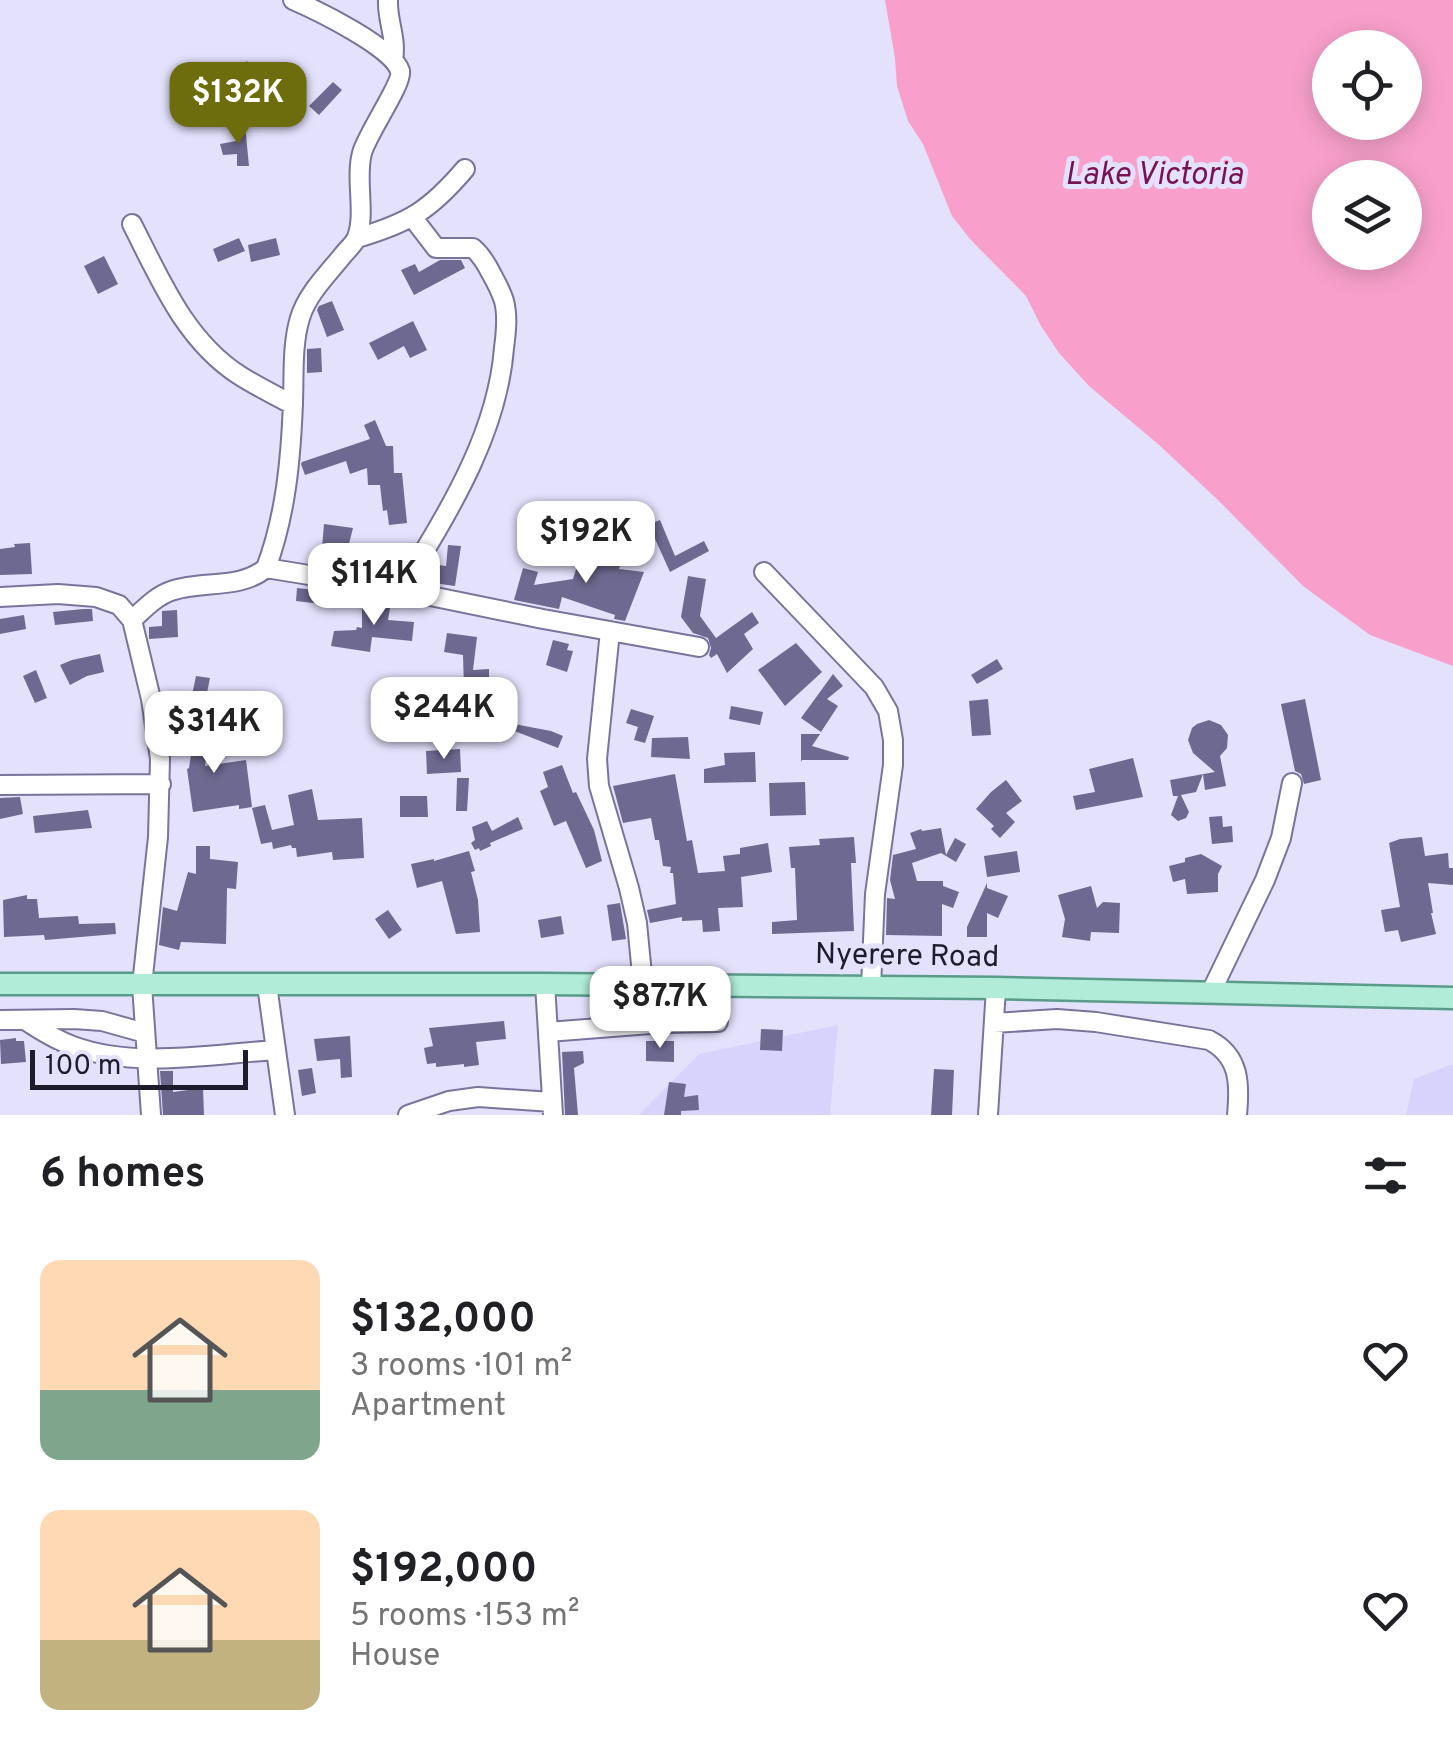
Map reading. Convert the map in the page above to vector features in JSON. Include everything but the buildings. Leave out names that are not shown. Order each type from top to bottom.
[{"type":"main road","name":"Nyerere Road","points":[[0,984],[642,984],[1453,998]]},
{"type":"street","points":[[293,0],[336,21],[400,69],[400,80],[371,128],[361,154],[357,238]]},
{"type":"street","points":[[388,0],[394,35],[393,60]]},
{"type":"street","points":[[266,568],[287,482],[300,318],[314,292],[357,238],[412,218],[430,206],[465,169]]},
{"type":"street","points":[[401,590],[447,514],[489,423],[500,388],[506,325],[498,287],[478,252],[472,248],[436,248],[412,218]]},
{"type":"street","points":[[132,224],[176,308],[199,340],[236,374],[293,405]]},
{"type":"street","points":[[132,620],[163,594],[248,579],[266,568],[700,647]]},
{"type":"street","points":[[764,572],[874,687],[888,711],[893,766],[875,894],[871,987]]},
{"type":"street","points":[[0,596],[96,596],[119,605],[132,620],[160,758],[158,837],[142,985],[151,1115]]},
{"type":"street","points":[[610,631],[597,759],[599,786],[629,888],[642,984]]},
{"type":"street","points":[[1211,992],[1266,880],[1281,838],[1292,783]]},
{"type":"street","points":[[0,785],[160,784]]},
{"type":"street","points":[[408,1115],[478,1097],[552,1109],[545,984]]},
{"type":"street","points":[[267,985],[285,1115]]},
{"type":"street","points":[[988,1115],[996,988]]},
{"type":"street","points":[[0,1020],[102,1021],[145,1033]]},
{"type":"street","points":[[24,1020],[48,1035],[96,1053],[146,1058],[276,1050]]},
{"type":"street","points":[[548,1032],[718,1022]]},
{"type":"street","points":[[994,1023],[1096,1022],[1209,1040],[1228,1054],[1237,1072],[1237,1115]]},
{"type":"shaded area","points":[[838,1025],[830,1115],[639,1115],[699,1054]]},
{"type":"shaded area","points":[[1453,1064],[1453,1115],[1406,1115],[1414,1079]]},
{"type":"water","name":"Lake Victoria","points":[[885,0],[1453,0],[1453,666],[1370,635],[1303,586],[1218,500],[1089,386],[1059,353],[1026,296],[952,216],[923,144],[908,121],[897,86]]}]
